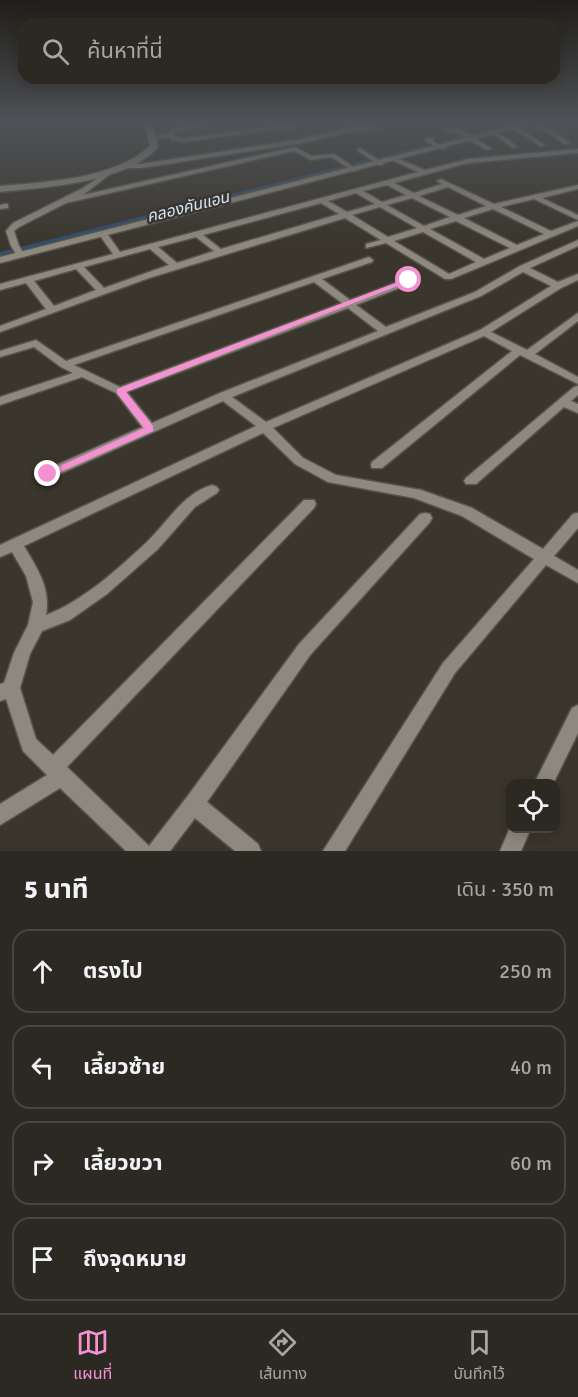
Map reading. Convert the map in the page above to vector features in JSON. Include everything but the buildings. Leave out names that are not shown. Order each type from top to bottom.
[{"type":"street","points":[[0,189],[111,171],[139,164]]},
{"type":"street","points":[[64,201],[230,164]]},
{"type":"street","points":[[345,164],[351,167]]},
{"type":"street","points":[[0,260],[19,251],[99,235],[351,167],[375,164]]},
{"type":"street","points":[[404,164],[550,234]]},
{"type":"street","points":[[0,329],[102,291],[221,253],[281,210],[458,164]]},
{"type":"street","points":[[0,233],[10,231],[23,220],[64,201],[99,181],[111,171]]},
{"type":"street","points":[[387,182],[516,248]]},
{"type":"street","points":[[0,287],[197,234],[304,225],[447,185]]},
{"type":"street","points":[[369,246],[385,239],[532,196],[573,188],[578,193]]},
{"type":"street","points":[[357,191],[484,262]]},
{"type":"street","points":[[532,196],[578,218]]},
{"type":"street","points":[[321,200],[448,277],[578,223]]},
{"type":"street","points":[[281,210],[304,225]]},
{"type":"street","points":[[10,231],[19,251]]},
{"type":"street","points":[[197,234],[221,253]]},
{"type":"street","points":[[99,235],[114,257]]},
{"type":"street","points":[[48,474],[224,396],[478,294],[523,268],[578,243]]},
{"type":"street","points":[[152,246],[176,267]]},
{"type":"street","points":[[65,365],[369,260]]},
{"type":"street","points":[[79,267],[102,291]]},
{"type":"street","points":[[523,268],[558,286]]},
{"type":"street","points":[[141,851],[29,745],[5,691],[36,626],[41,602],[39,590],[8,548],[265,427],[484,332],[558,286],[578,277]]},
{"type":"street","points":[[316,279],[351,303],[385,331]]},
{"type":"street","points":[[29,280],[53,311]]},
{"type":"street","points":[[120,391],[409,280]]},
{"type":"street","points":[[377,465],[523,353],[578,316]]},
{"type":"street","points":[[484,332],[578,381]]},
{"type":"street","points":[[0,354],[36,343],[65,365],[120,391],[150,429]]},
{"type":"street","points":[[0,401],[83,373]]},
{"type":"street","points":[[471,481],[578,389]]},
{"type":"street","points":[[224,396],[265,427],[299,461],[333,478],[416,493],[467,512],[578,577]]},
{"type":"street","points":[[564,402],[578,409]]},
{"type":"street","points":[[36,626],[64,615],[102,589],[153,545],[190,503],[212,490]]},
{"type":"street","points":[[0,816],[58,772],[309,504]]},
{"type":"street","points":[[157,851],[194,804],[305,649],[425,518]]},
{"type":"street","points":[[333,851],[448,668],[578,518]]},
{"type":"street","points":[[545,779],[578,714]]},
{"type":"street","points":[[194,804],[251,851]]},
{"type":"street","points":[[510,851],[519,833]]},
{"type":"waterway","name":"คลองคันแอน","points":[[0,255],[360,164]]},
{"type":"route","points":[[48,474],[150,429],[120,391],[409,280]]}]
